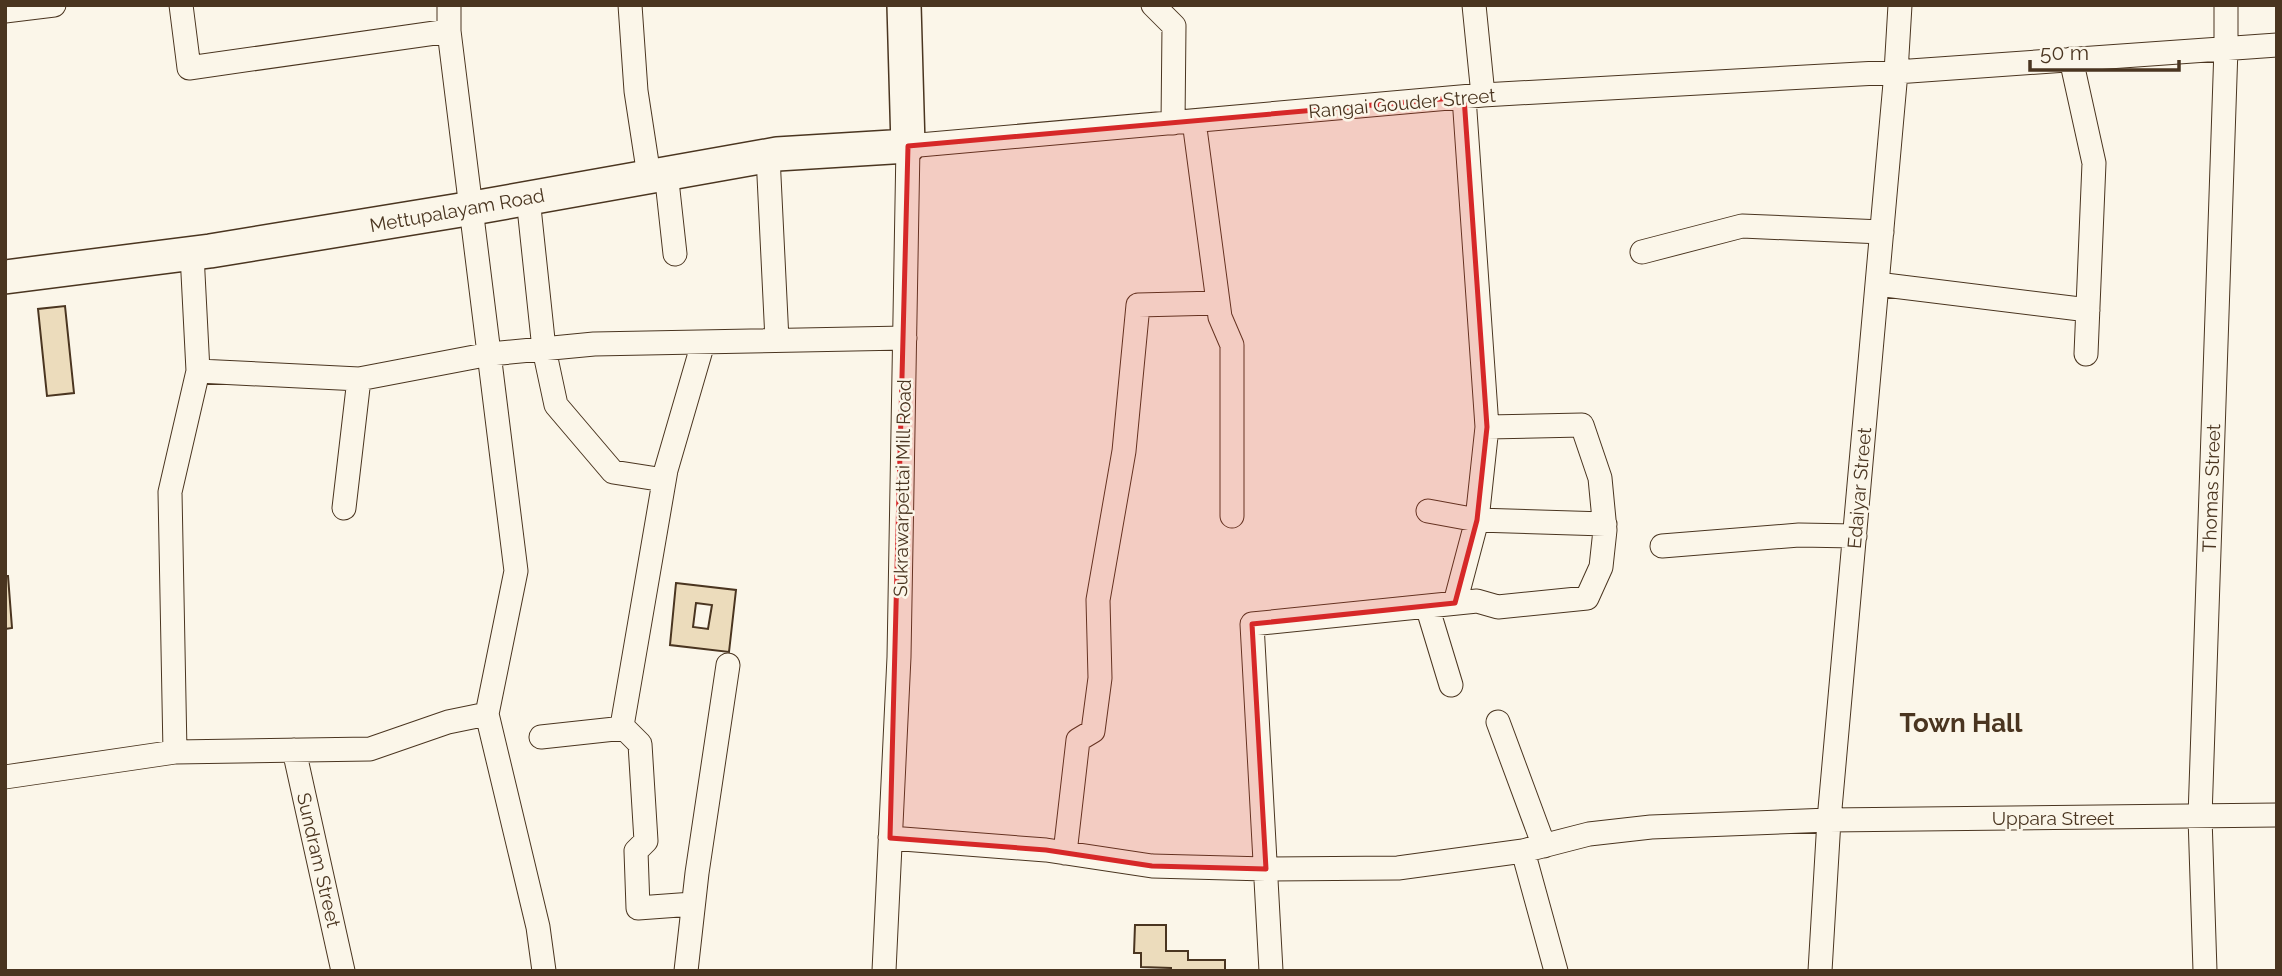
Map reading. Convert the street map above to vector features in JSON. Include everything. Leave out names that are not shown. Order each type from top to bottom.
[{"type":"highway","name":"Sukrawarpettai Mill Road","points":[[904,5],[908,146]]},
{"type":"highway","name":"Mettupalayam Road","points":[[5,277],[192,254],[768,156],[908,146]]},
{"type":"street","points":[[5,11],[54,5]]},
{"type":"street","points":[[181,5],[189,68],[449,31]]},
{"type":"street","points":[[449,5],[449,31],[516,572],[487,714],[538,927],[544,971]]},
{"type":"street","points":[[630,5],[636,91],[675,254]]},
{"type":"street","points":[[1153,5],[1174,26],[1183,122],[1220,317],[1231,345],[1232,516]]},
{"type":"street","points":[[1455,603],[1477,520],[1487,427],[1473,96],[1474,5]]},
{"type":"street","name":"Edaiyar Street","points":[[1821,971],[1829,820],[1900,5]]},
{"type":"street","name":"Thomas Street","points":[[2205,971],[2200,817],[2227,48],[2226,5]]},
{"type":"street","name":"Rangai Gouder Street","points":[[908,146],[1473,96],[1896,72],[2277,45]]},
{"type":"street","points":[[2071,59],[2094,163],[2086,354]]},
{"type":"street","name":"Sukrawarpettai Mill Road","points":[[884,971],[899,657],[908,146]]},
{"type":"street","points":[[768,156],[777,340]]},
{"type":"street","points":[[528,198],[544,349],[556,405],[613,472],[664,480]]},
{"type":"street","points":[[1642,252],[1742,226],[1882,232]]},
{"type":"street","points":[[175,752],[170,492],[198,371],[192,254]]},
{"type":"street","points":[[1877,284],[2088,310]]},
{"type":"street","points":[[1065,853],[1078,740],[1093,731],[1100,678],[1098,600],[1124,452],[1138,305],[1218,303]]},
{"type":"street","points":[[198,371],[359,379],[490,354],[594,344],[905,338]]},
{"type":"street","points":[[693,904],[638,908],[636,851],[646,841],[640,744],[622,726],[664,480],[703,343]]},
{"type":"street","points":[[344,508],[359,379]]},
{"type":"street","points":[[1271,971],[1252,624],[1477,601],[1498,607],[1587,598],[1601,567],[1605,524],[1600,478],[1582,425],[1487,427]]},
{"type":"street","points":[[1428,511],[1477,520],[1605,524]]},
{"type":"street","points":[[1662,546],[1799,535],[1855,536]]},
{"type":"street","points":[[1427,606],[1451,685]]},
{"type":"street","points":[[686,971],[693,904],[728,665]]},
{"type":"street","points":[[5,777],[175,752],[370,749],[448,722],[487,714]]},
{"type":"street","points":[[1498,722],[1534,848],[1556,971]]},
{"type":"street","points":[[541,737],[624,728]]},
{"type":"street","name":"Sundram Street","points":[[294,750],[343,971]]},
{"type":"street","name":"Uppara Street","points":[[890,838],[1065,853],[1152,866],[1398,868],[1534,848],[1589,834],[1651,827],[1829,820],[2277,815]]},
{"type":"highlighted area","points":[[1464,97],[1487,427],[1477,520],[1455,603],[1252,624],[1266,869],[1152,866],[1046,850],[890,838],[908,146]]},
{"type":"building","points":[[65,306],[74,393],[47,396],[38,309]]},
{"type":"building","points":[[5,576],[8,576],[12,628],[5,629]]},
{"type":"building","points":[[676,583],[736,590],[729,652],[670,645]],"holes":[[[696,603],[712,605],[708,629],[693,627]]]},
{"type":"building","points":[[1135,925],[1166,925],[1166,951],[1188,951],[1188,960],[1225,960],[1225,971],[1171,971],[1171,968],[1141,967],[1141,953],[1134,953]]},
{"type":"district","name":"Town Hall","points":[[1961,723]]}]
